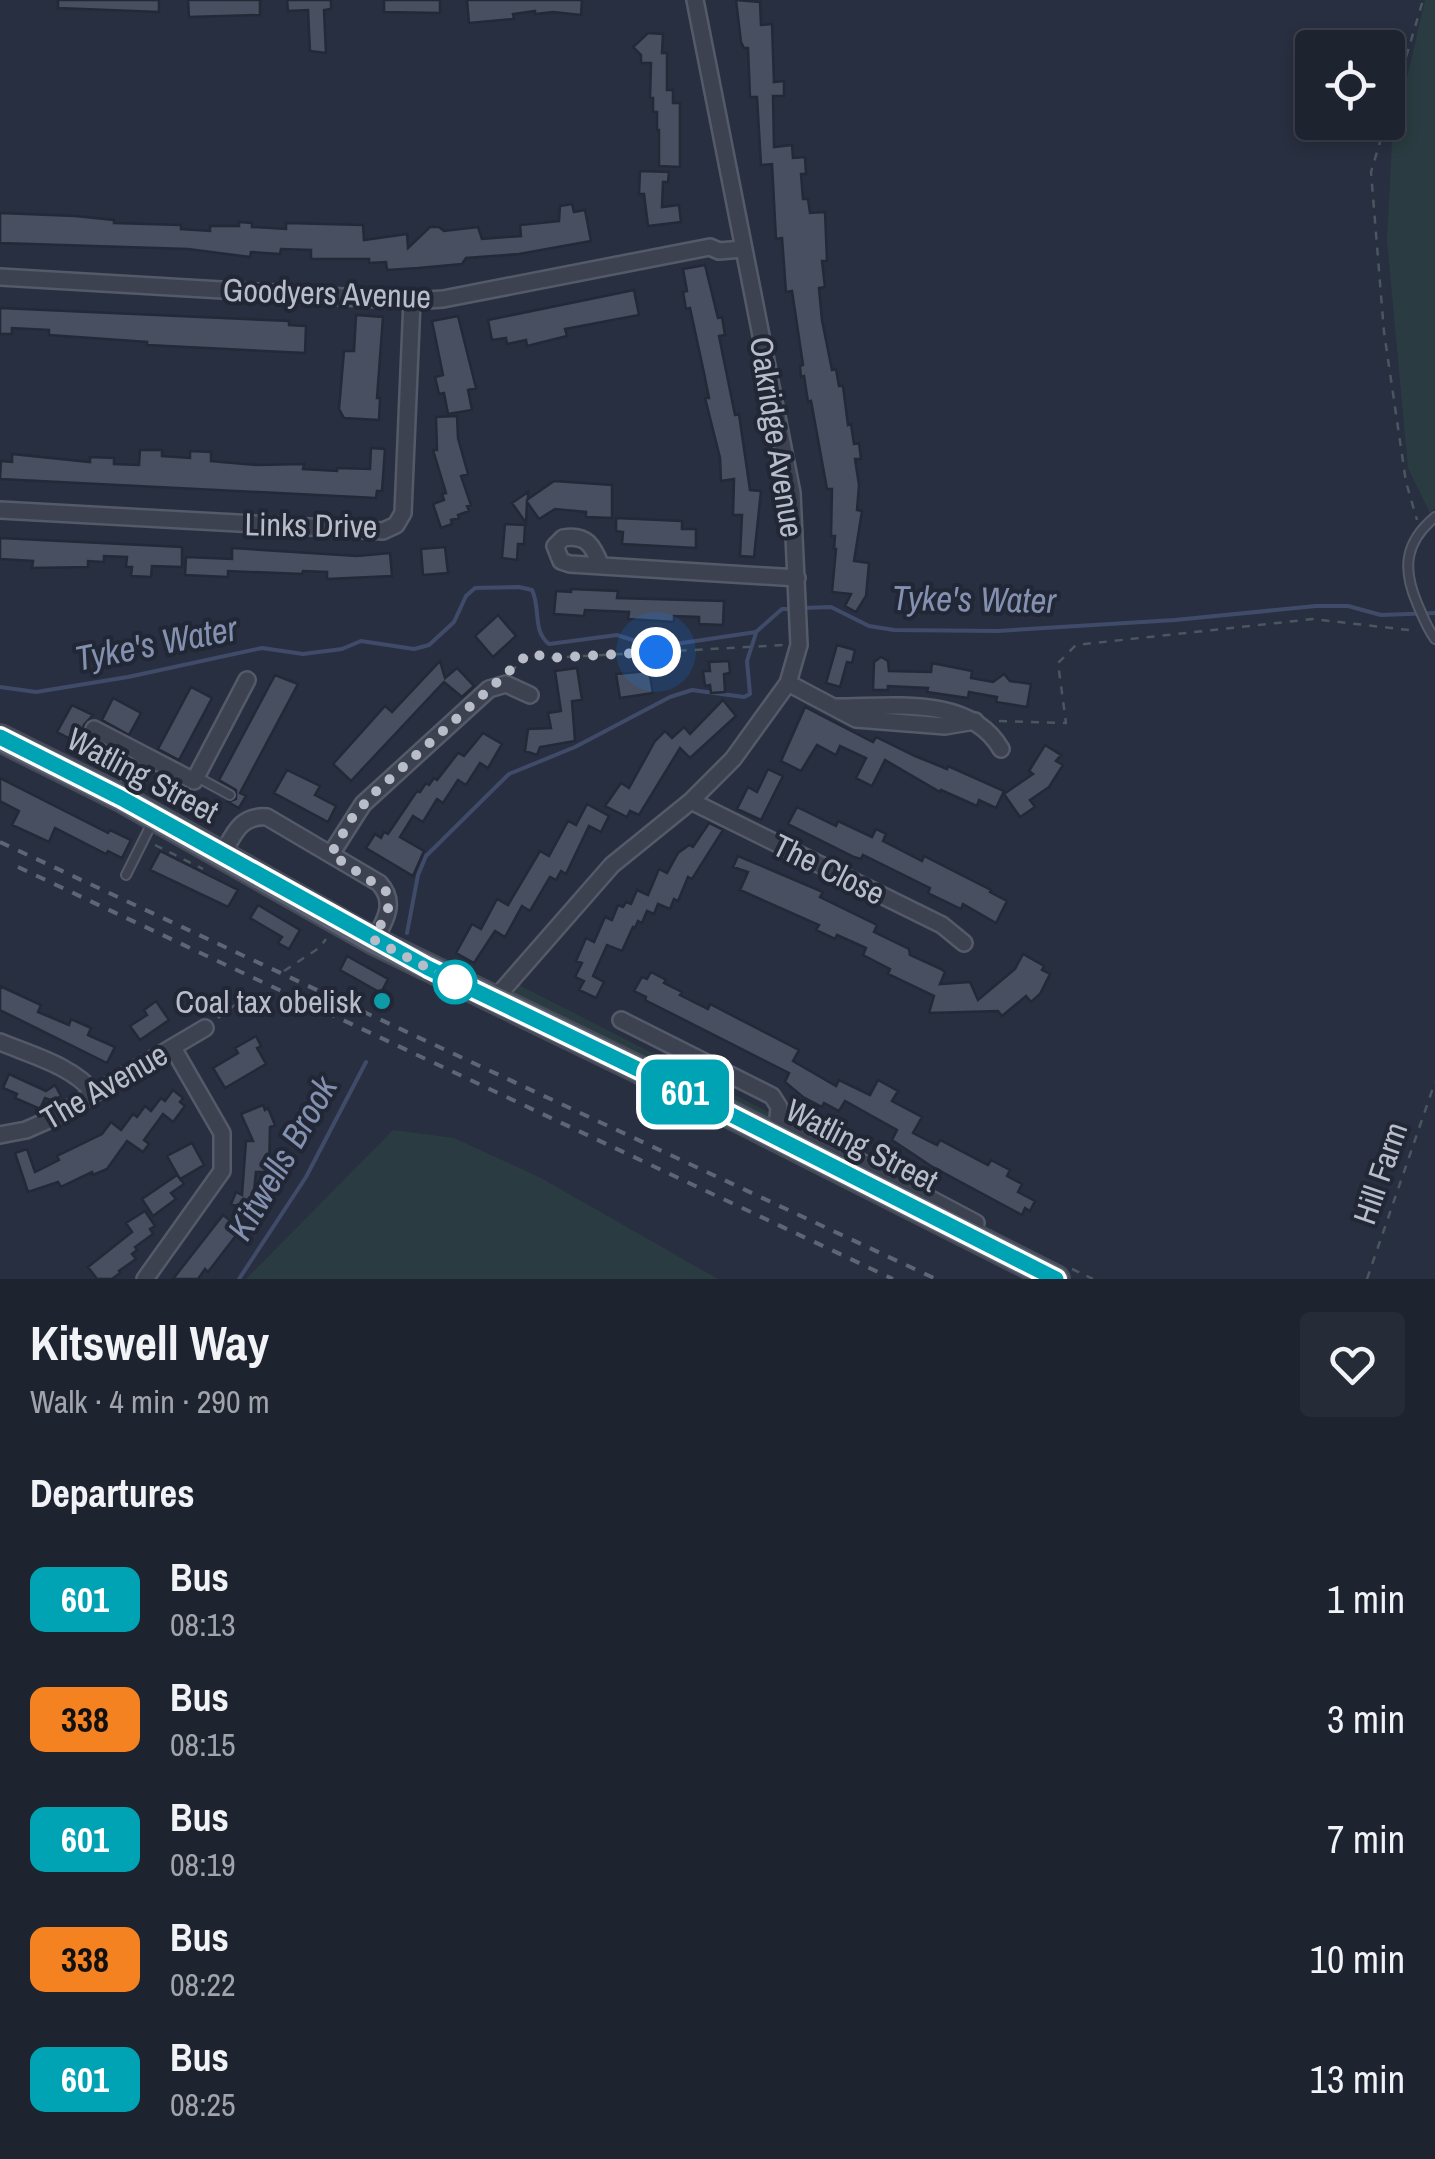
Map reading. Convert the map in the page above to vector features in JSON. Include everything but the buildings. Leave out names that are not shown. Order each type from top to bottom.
[{"type":"main road","name":"Watling Street","points":[[0,738],[121,798],[149,828],[332,929],[374,940],[493,1001],[774,1126],[969,1237],[1056,1279]]},
{"type":"street","name":"Oakridge Avenue","points":[[493,1001],[612,865],[691,801],[734,759],[788,683],[799,644],[792,493],[695,0]]},
{"type":"street","name":"Goodyers Avenue","points":[[710,247],[719,237],[739,229]]},
{"type":"street","name":"Goodyers Avenue","points":[[0,277],[412,301],[710,247],[719,251],[743,249]]},
{"type":"street","name":"Links Drive","points":[[0,510],[383,531],[396,526],[402,513],[412,301]]},
{"type":"street","points":[[601,566],[797,578]]},
{"type":"street","points":[[94,729],[194,781],[247,680]]},
{"type":"street","points":[[788,683],[837,706],[953,712],[975,721],[994,737],[1001,749]]},
{"type":"street","points":[[331,854],[363,804],[494,686],[506,684],[530,696]]},
{"type":"street","points":[[121,798],[146,756]]},
{"type":"street","name":"The Close","points":[[691,801],[942,926],[964,942]]},
{"type":"street","points":[[213,862],[242,823],[260,816],[331,854],[387,892],[389,906],[374,940]]},
{"type":"street","points":[[621,1020],[772,1096],[779,1107],[774,1126]]},
{"type":"street","name":"The Avenue","points":[[0,1134],[26,1130],[204,1028]]},
{"type":"street","points":[[0,1042],[70,1072],[94,1094]]},
{"type":"street","points":[[146,1279],[222,1170],[224,1146],[216,1119],[173,1048]]},
{"type":"lane","points":[[1435,517],[1411,543],[1407,572],[1435,638]]},
{"type":"lane","points":[[197,778],[230,795]]},
{"type":"lane","points":[[126,875],[149,828]]},
{"type":"path","points":[[1405,60],[1423,0]]},
{"type":"path","points":[[1381,140],[1371,172],[1383,314],[1406,482],[1420,530]]},
{"type":"path","points":[[975,721],[1066,723],[1058,662],[1076,645],[1313,620],[1420,631],[1427,625]]},
{"type":"path","points":[[494,686],[531,654],[548,658],[799,644]]},
{"type":"path","points":[[149,828],[213,862]]},
{"type":"path","points":[[284,971],[319,948],[332,929]]},
{"type":"path","points":[[204,1028],[250,993]]},
{"type":"path","name":"Hill Farm","points":[[1366,1279],[1435,1082]]},
{"type":"shaded area","points":[[1425,0],[1435,0],[1435,509],[1430,513],[1408,468],[1387,240],[1392,143],[1405,140],[1405,87]]},
{"type":"shaded area","points":[[517,984],[772,1114],[767,1120],[515,997]]},
{"type":"shaded area","points":[[393,1130],[454,1138],[541,1178],[718,1279],[246,1279]]},
{"type":"waterway","name":"Tyke's Water","points":[[0,687],[36,692],[262,648],[303,654],[342,649],[361,641],[414,649],[429,645],[454,622],[466,596],[475,588],[532,590],[540,633],[549,644],[617,635],[662,646],[756,632],[782,609],[794,609]]},
{"type":"waterway","name":"Tyke's Water","points":[[803,608],[831,607],[869,626],[894,630],[997,631],[1316,606],[1348,606],[1381,615],[1435,613]]},
{"type":"waterway","name":"Kitwells Brook","points":[[407,933],[418,875],[426,856],[509,774],[575,747],[670,697],[692,690],[744,697],[750,694],[747,661],[756,633]]},
{"type":"waterway","name":"Kitwells Brook","points":[[239,1279],[306,1177],[366,1062]]},
{"type":"railway","points":[[0,842],[936,1279]]},
{"type":"railway","points":[[18,867],[893,1279]]},
{"type":"bus line","name":"601","points":[[0,737],[121,798],[428,968],[706,1102],[1056,1279]]},
{"type":"place","name":"Coal tax obelisk","points":[[382,1001]]},
{"type":"route","points":[[455,982],[374,940],[386,920],[387,892],[331,854],[352,818],[372,795],[527,655],[548,658],[656,652]]}]
